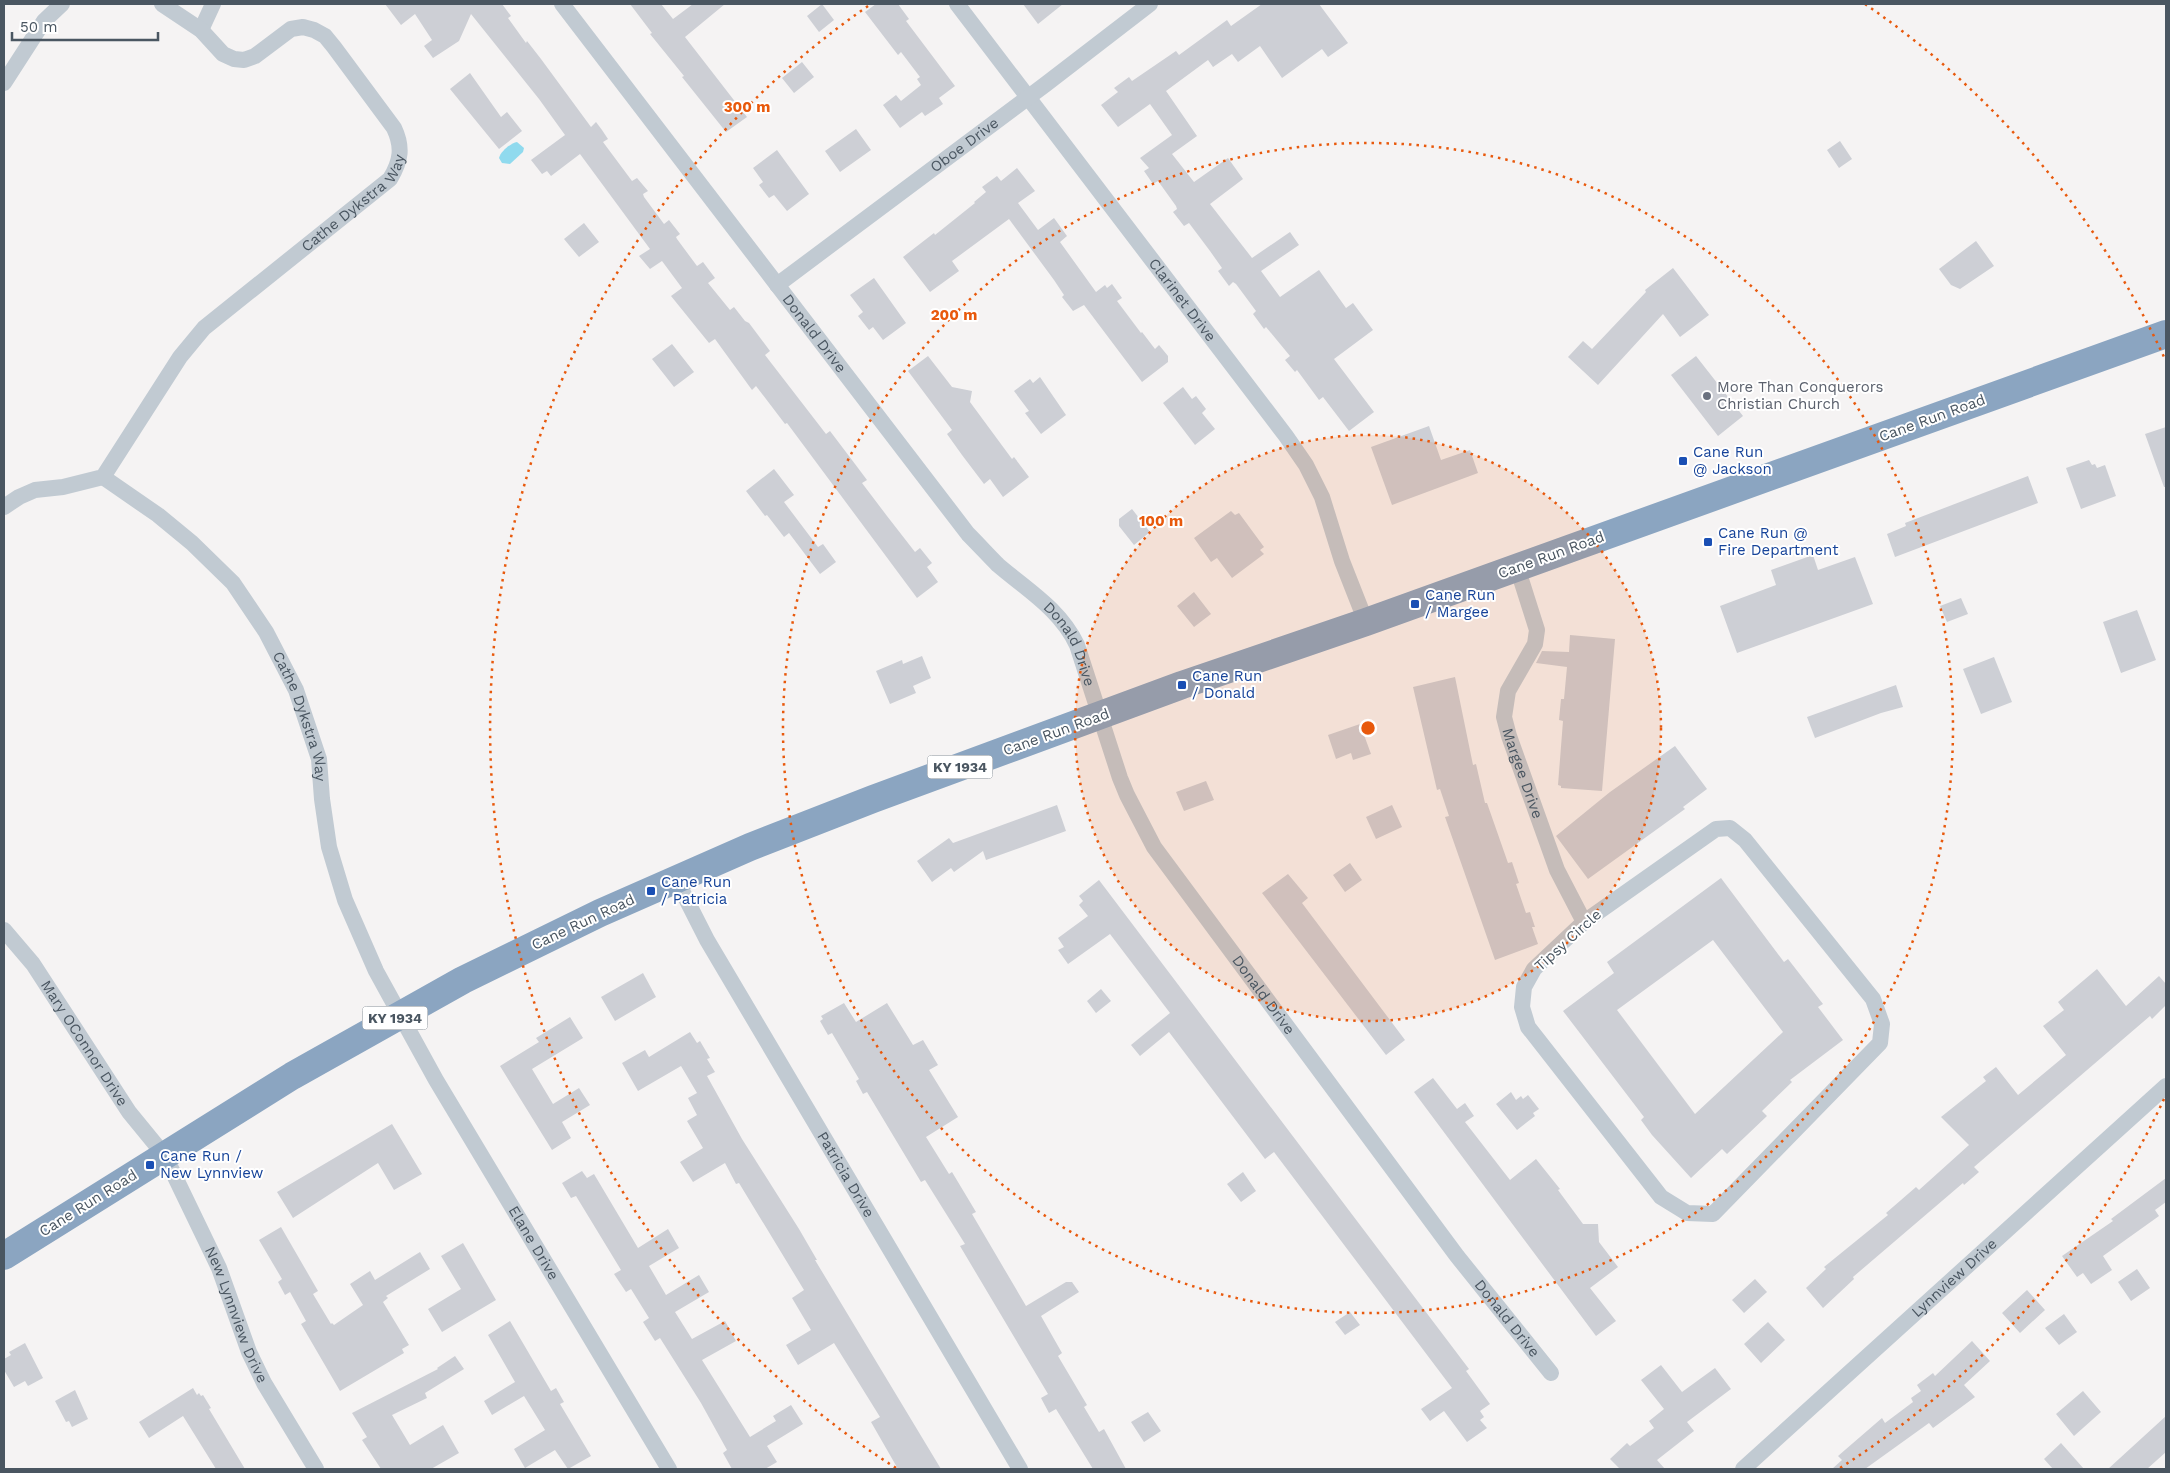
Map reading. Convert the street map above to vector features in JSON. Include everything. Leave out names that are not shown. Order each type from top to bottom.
[{"type":"highway","name":"Cane Run Road","points":[[4,1256],[292,1076],[400,1016],[504,960],[676,879],[750,847],[864,802],[1182,685],[1366,622],[2166,334]]},
{"type":"street","points":[[4,83],[44,21],[62,4]]},
{"type":"street","name":"Cathe Dykstra Way","points":[[162,4],[201,30],[223,54],[234,59],[244,60],[255,56],[291,29],[303,27],[325,36],[394,128],[399,139],[401,154],[398,167],[390,179],[204,328],[180,356],[103,477],[158,515],[192,544],[232,583],[266,632],[296,690],[319,759],[322,799],[329,847],[345,900],[376,971],[400,1016]]},
{"type":"street","points":[[201,30],[213,4]]},
{"type":"street","name":"Donald Drive","points":[[562,4],[968,534],[998,564],[1047,605],[1064,622],[1077,644],[1127,795],[1154,847],[1457,1256],[1551,1373]]},
{"type":"street","name":"Clarinet Drive","points":[[957,4],[1286,436],[1306,465],[1322,497],[1342,561],[1366,622]]},
{"type":"street","name":"Oboe Drive","points":[[777,285],[1150,4]]},
{"type":"street","points":[[4,507],[19,497],[35,490],[63,487],[103,477]]},
{"type":"street","name":"Margee Drive","points":[[1517,567],[1536,630],[1535,644],[1508,691],[1504,716],[1509,736],[1557,870],[1584,922]]},
{"type":"street","name":"Tipsy Circle","points":[[1730,828],[1745,840],[1873,999],[1882,1024],[1880,1043],[1714,1214],[1687,1213],[1661,1197],[1528,1027],[1522,1007],[1524,987],[1534,968],[1584,922],[1716,829],[1730,828]]},
{"type":"street","name":"Patricia Drive","points":[[676,879],[707,940],[1020,1469]]},
{"type":"street","name":"Mary OConnor Drive","points":[[4,930],[33,964],[129,1112],[165,1156]]},
{"type":"street","name":"Elane Drive","points":[[400,1016],[668,1469]]},
{"type":"street","name":"Lynnview Drive","points":[[1743,1469],[2166,1086]]},
{"type":"street","name":"New Lynnview Drive","points":[[165,1156],[219,1268],[250,1352],[264,1383],[316,1469]]},
{"type":"water","points":[[517,142],[524,148],[523,152],[510,164],[502,163],[499,158],[502,153],[509,146]]},
{"type":"building","points":[[385,4],[502,4],[511,16],[508,18],[526,43],[527,41],[591,127],[596,122],[602,130],[608,139],[603,142],[632,181],[637,178],[648,191],[643,194],[644,197],[664,224],[669,220],[680,234],[676,237],[677,239],[697,266],[703,262],[715,278],[708,283],[730,310],[734,307],[745,321],[749,323],[770,351],[765,355],[826,434],[830,431],[867,480],[862,483],[887,516],[915,552],[920,548],[932,563],[927,567],[938,582],[917,598],[787,423],[785,424],[756,386],[752,390],[715,339],[709,343],[671,296],[682,288],[662,261],[650,269],[639,256],[650,249],[580,154],[551,176],[547,171],[542,174],[531,160],[565,135],[539,99],[471,14],[459,41],[433,58],[424,46],[432,40],[415,14],[401,25]]},
{"type":"building","points":[[630,4],[661,4],[673,19],[693,4],[725,4],[685,37],[747,117],[726,132],[682,77],[684,76],[650,34],[652,33]]},
{"type":"building","points":[[822,4],[834,20],[819,32],[807,16]]},
{"type":"building","points":[[876,4],[898,4],[909,19],[906,21],[955,86],[939,98],[943,104],[925,116],[922,112],[900,128],[883,105],[896,95],[901,101],[921,85],[917,79],[920,77],[901,52],[898,55],[865,12]]},
{"type":"building","points":[[1023,4],[1063,4],[1038,24]]},
{"type":"building","points":[[1262,4],[1319,4],[1348,43],[1328,57],[1322,49],[1282,78],[1260,46],[1238,62],[1232,54],[1213,67],[1208,60],[1166,91],[1197,136],[1172,154],[1194,182],[1228,158],[1243,179],[1210,204],[1252,258],[1290,232],[1299,245],[1261,271],[1280,297],[1319,270],[1346,308],[1353,303],[1373,330],[1334,359],[1374,412],[1349,431],[1323,397],[1319,400],[1297,370],[1295,372],[1285,360],[1290,356],[1266,327],[1264,329],[1253,314],[1256,311],[1236,284],[1233,282],[1229,286],[1218,271],[1222,268],[1189,223],[1184,226],[1173,212],[1177,209],[1176,206],[1158,181],[1153,184],[1144,171],[1149,168],[1140,158],[1172,135],[1150,104],[1118,127],[1101,105],[1118,92],[1114,88],[1129,77],[1132,81],[1176,51],[1179,55],[1227,20],[1231,26]]},
{"type":"building","points":[[802,62],[814,77],[794,93],[782,78]]},
{"type":"building","points":[[470,73],[501,117],[507,112],[522,131],[499,149],[450,89]]},
{"type":"building","points":[[856,129],[871,150],[840,172],[825,151]]},
{"type":"building","points":[[1840,141],[1852,159],[1839,168],[1827,150]]},
{"type":"building","points":[[777,150],[809,194],[787,211],[774,195],[769,198],[759,185],[763,182],[753,168]]},
{"type":"building","points":[[1017,168],[1035,191],[1018,203],[1038,230],[1054,218],[1067,236],[1060,242],[1096,292],[1105,285],[1107,288],[1112,284],[1122,298],[1117,301],[1141,333],[1155,349],[1159,345],[1168,356],[1168,362],[1142,382],[1084,305],[1073,311],[1062,297],[1064,295],[1054,280],[1009,219],[952,261],[959,271],[930,292],[903,257],[934,233],[935,235],[975,203],[986,192],[982,187],[997,176],[1001,181]]},
{"type":"building","points":[[584,223],[599,242],[579,257],[564,239]]},
{"type":"building","points":[[1976,241],[1994,266],[1960,289],[1951,285],[1939,269]]},
{"type":"building","points":[[1673,268],[1709,315],[1680,337],[1663,314],[1598,385],[1568,357],[1583,341],[1592,349],[1646,292],[1645,290]]},
{"type":"building","points":[[874,278],[906,323],[883,340],[873,327],[869,330],[858,316],[863,312],[850,295]]},
{"type":"building","points":[[672,344],[694,372],[674,387],[652,359]]},
{"type":"building","points":[[928,356],[952,387],[972,391],[970,402],[1012,459],[1014,457],[1029,477],[1003,497],[990,479],[984,484],[962,455],[947,434],[952,430],[908,371]]},
{"type":"building","name":"More Than Conquerors Christian Church","points":[[1696,356],[1743,416],[1718,436],[1671,375]]},
{"type":"building","points":[[1040,377],[1066,415],[1041,434],[1025,413],[1029,411],[1014,391],[1030,379],[1033,383]]},
{"type":"building","points":[[1183,387],[1192,399],[1196,396],[1206,409],[1202,413],[1215,429],[1195,445],[1163,403]]},
{"type":"building","points":[[1429,426],[1441,460],[1470,450],[1478,473],[1392,505],[1371,447]]},
{"type":"building","points":[[2166,427],[2166,487],[2164,487],[2145,434]]},
{"type":"building","points":[[2089,460],[2097,468],[2105,465],[2116,496],[2081,509],[2066,468]]},
{"type":"building","points":[[774,469],[794,495],[784,502],[818,547],[823,544],[836,562],[820,574],[789,533],[784,537],[746,491]]},
{"type":"building","points":[[2028,476],[2038,503],[1895,557],[1887,534],[1906,526],[1905,523]]},
{"type":"building","points":[[1132,509],[1150,532],[1134,545],[1119,526],[1119,519]]},
{"type":"building","points":[[1231,511],[1235,515],[1239,513],[1264,547],[1260,550],[1264,554],[1232,578],[1217,558],[1211,562],[1194,538]]},
{"type":"building","points":[[1813,555],[1818,570],[1855,557],[1873,604],[1737,653],[1720,606],[1776,585],[1771,570]]},
{"type":"building","points":[[1194,592],[1211,614],[1194,627],[1177,606]]},
{"type":"building","points":[[1961,598],[1968,614],[1947,622],[1940,606]]},
{"type":"building","points":[[2137,610],[2156,660],[2121,673],[2103,622]]},
{"type":"building","points":[[1570,635],[1615,639],[1602,791],[1561,788],[1558,785],[1563,721],[1559,720],[1561,699],[1564,699],[1567,667],[1536,663],[1542,651],[1569,652]]},
{"type":"building","points":[[922,656],[931,678],[913,686],[916,693],[890,704],[876,671],[902,660],[903,664]]},
{"type":"building","points":[[1994,657],[2012,702],[1981,714],[1963,669]]},
{"type":"building","points":[[1455,677],[1473,765],[1476,764],[1485,803],[1487,803],[1508,863],[1512,862],[1519,883],[1516,884],[1526,913],[1530,912],[1535,927],[1532,927],[1538,944],[1495,960],[1445,817],[1449,816],[1440,789],[1437,790],[1413,687]]},
{"type":"building","points":[[1896,685],[1903,707],[1881,713],[1815,738],[1807,717]]},
{"type":"building","points":[[1360,724],[1371,754],[1353,760],[1351,753],[1336,759],[1328,735]]},
{"type":"building","points":[[1675,746],[1707,789],[1683,807],[1685,809],[1588,879],[1556,836],[1610,792]]},
{"type":"building","points":[[1206,781],[1214,800],[1184,811],[1176,792]]},
{"type":"building","points":[[1057,805],[1066,831],[986,860],[983,851],[954,872],[951,868],[932,882],[917,861],[949,838],[953,843]]},
{"type":"building","points":[[1392,805],[1402,827],[1376,839],[1366,817]]},
{"type":"building","points":[[1350,863],[1362,880],[1345,892],[1333,875]]},
{"type":"building","points":[[1288,874],[1308,898],[1302,903],[1405,1040],[1386,1055],[1262,893]]},
{"type":"building","points":[[1721,878],[1784,962],[1788,959],[1823,1004],[1818,1007],[1843,1040],[1790,1080],[1792,1082],[1762,1111],[1767,1116],[1727,1154],[1722,1149],[1691,1178],[1652,1135],[1641,1120],[1644,1117],[1563,1011],[1614,973],[1607,962]],"holes":[[[1713,940],[1783,1032],[1695,1114],[1617,1010]]]},
{"type":"building","points":[[1099,880],[1469,1369],[1466,1371],[1490,1404],[1480,1411],[1484,1417],[1480,1420],[1487,1428],[1467,1442],[1444,1411],[1430,1421],[1421,1409],[1452,1388],[1274,1152],[1265,1159],[1169,1032],[1140,1056],[1131,1045],[1170,1013],[1110,934],[1068,964],[1058,950],[1064,947],[1058,938],[1088,916],[1079,905],[1083,901],[1079,896]]},
{"type":"building","points":[[2097,969],[2126,1006],[2159,976],[2166,984],[2166,1005],[2152,1019],[2150,1016],[1974,1167],[1979,1172],[1964,1185],[1963,1183],[1853,1277],[1854,1279],[1823,1308],[1806,1288],[1826,1269],[1824,1267],[1888,1215],[1886,1213],[1916,1187],[1919,1190],[1969,1145],[1941,1117],[1986,1081],[1983,1077],[1996,1067],[2018,1095],[2066,1055],[2043,1026],[2064,1010],[2058,1002]]},
{"type":"building","points":[[643,973],[656,997],[615,1021],[601,997]]},
{"type":"building","points":[[1101,989],[1111,1001],[1096,1013],[1087,1001]]},
{"type":"building","points":[[844,1003],[856,1022],[887,1003],[913,1045],[923,1040],[938,1065],[929,1070],[958,1117],[926,1137],[949,1174],[952,1172],[976,1212],[972,1214],[1026,1306],[1066,1282],[1072,1282],[1079,1292],[1041,1316],[1062,1353],[1058,1356],[1087,1405],[1084,1407],[1099,1432],[1104,1429],[1126,1469],[1093,1469],[1056,1409],[1049,1413],[1041,1398],[1048,1394],[960,1246],[965,1244],[925,1180],[921,1182],[867,1092],[863,1094],[856,1081],[859,1079],[832,1033],[828,1035],[820,1021],[823,1019],[821,1016]]},
{"type":"building","points":[[570,1017],[583,1038],[532,1069],[553,1104],[579,1088],[590,1105],[562,1122],[571,1138],[552,1150],[500,1066],[539,1042],[536,1038]]},
{"type":"building","points":[[690,1032],[697,1043],[700,1041],[710,1058],[707,1059],[715,1072],[707,1076],[742,1139],[799,1229],[817,1260],[815,1260],[941,1469],[898,1469],[871,1422],[880,1417],[834,1343],[798,1365],[786,1345],[811,1330],[792,1298],[804,1290],[739,1183],[736,1184],[725,1163],[693,1182],[680,1162],[703,1148],[687,1121],[697,1115],[688,1098],[697,1093],[681,1066],[638,1091],[622,1063],[645,1050],[649,1057]]},
{"type":"building","points":[[1433,1078],[1457,1109],[1465,1103],[1474,1116],[1465,1122],[1510,1180],[1536,1159],[1560,1189],[1558,1190],[1583,1224],[1598,1224],[1599,1242],[1618,1267],[1590,1288],[1616,1321],[1596,1336],[1414,1092]]},
{"type":"building","points":[[1511,1092],[1516,1100],[1521,1096],[1523,1099],[1528,1095],[1539,1109],[1533,1113],[1535,1116],[1517,1130],[1496,1104]]},
{"type":"building","points":[[392,1124],[422,1174],[394,1190],[378,1163],[293,1218],[277,1192]]},
{"type":"building","points":[[582,1171],[587,1178],[594,1174],[638,1248],[668,1229],[679,1248],[649,1266],[666,1295],[699,1275],[709,1292],[675,1312],[692,1339],[725,1321],[736,1341],[702,1360],[750,1437],[776,1421],[773,1416],[791,1405],[803,1424],[767,1446],[777,1462],[765,1469],[732,1469],[723,1453],[727,1450],[701,1403],[660,1338],[655,1341],[643,1322],[649,1318],[631,1289],[626,1292],[614,1274],[621,1270],[576,1196],[571,1198],[562,1183]]},
{"type":"building","points":[[1243,1172],[1256,1191],[1241,1202],[1227,1184]]},
{"type":"building","points":[[2166,1178],[2166,1202],[2155,1210],[2159,1216],[2103,1256],[2112,1270],[2091,1284],[2083,1273],[2077,1277],[2062,1256],[2113,1221],[2111,1219]]},
{"type":"building","points":[[281,1227],[318,1291],[313,1294],[331,1324],[334,1325],[363,1305],[350,1284],[370,1271],[375,1280],[420,1252],[430,1269],[386,1296],[388,1298],[383,1302],[409,1345],[402,1349],[404,1353],[340,1391],[301,1324],[306,1321],[290,1292],[285,1295],[278,1282],[282,1279],[259,1240]]},
{"type":"building","points":[[463,1243],[496,1300],[442,1332],[428,1309],[461,1289],[441,1256]]},
{"type":"building","points":[[2137,1269],[2150,1288],[2131,1301],[2118,1282]]},
{"type":"building","points":[[1755,1279],[1767,1292],[1744,1313],[1732,1300]]},
{"type":"building","points":[[2027,1290],[2045,1310],[2020,1333],[2002,1313]]},
{"type":"building","points":[[1350,1312],[1360,1325],[1345,1335],[1335,1322]]},
{"type":"building","points":[[2064,1314],[2077,1332],[2059,1345],[2045,1328]]},
{"type":"building","points":[[510,1321],[551,1391],[556,1388],[564,1402],[560,1404],[591,1456],[568,1469],[555,1450],[525,1468],[514,1449],[545,1430],[524,1396],[492,1415],[484,1401],[515,1382],[488,1335]]},
{"type":"building","points":[[1768,1322],[1785,1340],[1761,1363],[1744,1344]]},
{"type":"building","points":[[1972,1341],[1990,1361],[1964,1385],[1975,1397],[1933,1428],[1929,1423],[1865,1469],[1832,1469],[1842,1460],[1838,1456],[1882,1418],[1885,1423],[1913,1402],[1911,1398],[1921,1391],[1917,1385],[1933,1373],[1935,1376]]},
{"type":"building","points":[[25,1343],[43,1378],[28,1386],[25,1381],[14,1387],[4,1370],[4,1359],[11,1355],[9,1352]]},
{"type":"building","points":[[455,1356],[464,1369],[425,1393],[427,1398],[392,1415],[410,1445],[443,1425],[459,1453],[431,1469],[381,1469],[362,1440],[367,1437],[352,1413],[438,1369]]},
{"type":"building","points":[[1661,1365],[1682,1392],[1715,1368],[1731,1389],[1687,1422],[1694,1431],[1657,1460],[1665,1469],[1620,1469],[1610,1459],[1627,1443],[1630,1446],[1654,1428],[1649,1421],[1664,1409],[1641,1380]]},
{"type":"building","points":[[193,1388],[197,1395],[199,1393],[201,1396],[203,1395],[211,1408],[209,1409],[245,1469],[216,1469],[183,1416],[149,1438],[139,1422]]},
{"type":"building","points":[[75,1390],[88,1419],[72,1427],[69,1421],[66,1422],[55,1401]]},
{"type":"building","points":[[2083,1391],[2101,1412],[2074,1436],[2056,1414]]},
{"type":"building","points":[[1148,1412],[1161,1431],[1144,1442],[1131,1422]]},
{"type":"building","points":[[2166,1416],[2166,1452],[2147,1469],[2108,1469]]},
{"type":"building","points":[[2061,1443],[2084,1469],[2053,1469],[2044,1459]]},
{"type":"place","name":"More Than Conquerors Christian Church","points":[[1707,396]]},
{"type":"place","name":"Cane Run @ Jackson","points":[[1683,461]]},
{"type":"place","name":"Cane Run @ Fire Department","points":[[1708,542]]},
{"type":"place","name":"Cane Run / Margee","points":[[1415,604]]},
{"type":"place","name":"Cane Run / Donald","points":[[1182,685]]},
{"type":"place","name":"Cane Run / Patricia","points":[[651,891]]},
{"type":"place","name":"Cane Run / New Lynnview","points":[[150,1165]]}]
